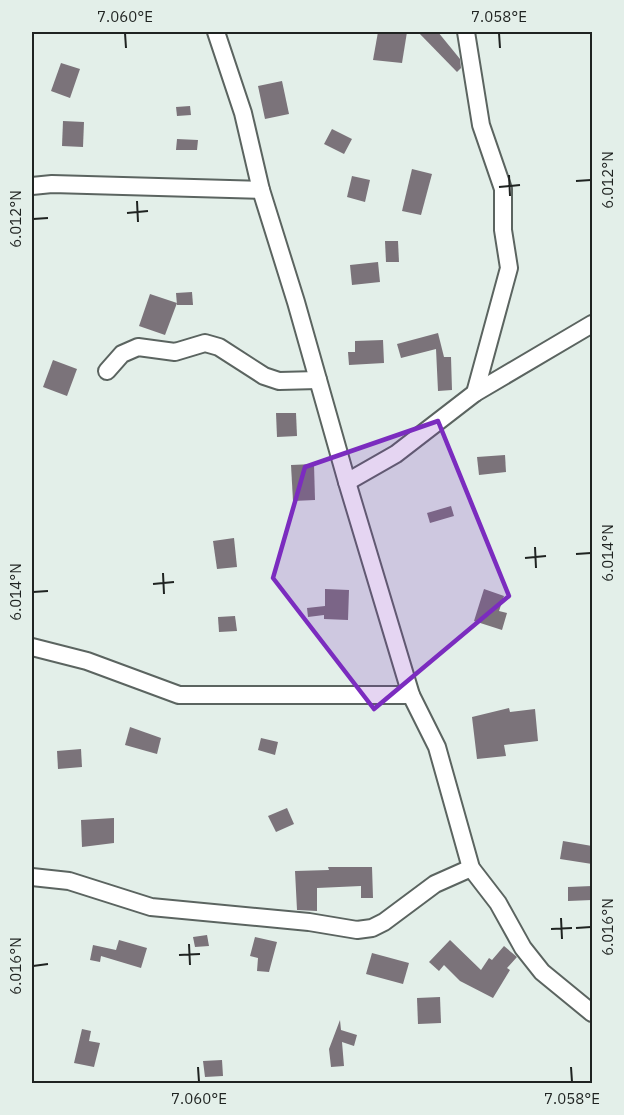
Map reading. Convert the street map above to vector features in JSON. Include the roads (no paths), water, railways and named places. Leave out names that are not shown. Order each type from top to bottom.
[{"type":"street","points":[[216,32],[243,113],[261,190],[297,302],[347,482],[411,695],[437,747],[452,809],[471,868],[498,903],[523,948],[543,972],[592,1013]]},
{"type":"street","points":[[466,32],[481,125],[503,189],[503,230],[509,268],[475,393]]},
{"type":"street","points":[[32,186],[52,184],[261,190]]},
{"type":"street","points":[[347,482],[396,454],[475,393],[592,324]]},
{"type":"street","points":[[107,371],[122,354],[138,347],[175,352],[205,343],[219,346],[264,376],[279,381],[318,380]]},
{"type":"street","points":[[32,647],[87,661],[179,695],[411,695]]},
{"type":"street","points":[[32,877],[69,881],[151,907],[298,921],[357,930],[372,928],[384,922],[435,884],[471,868]]}]
